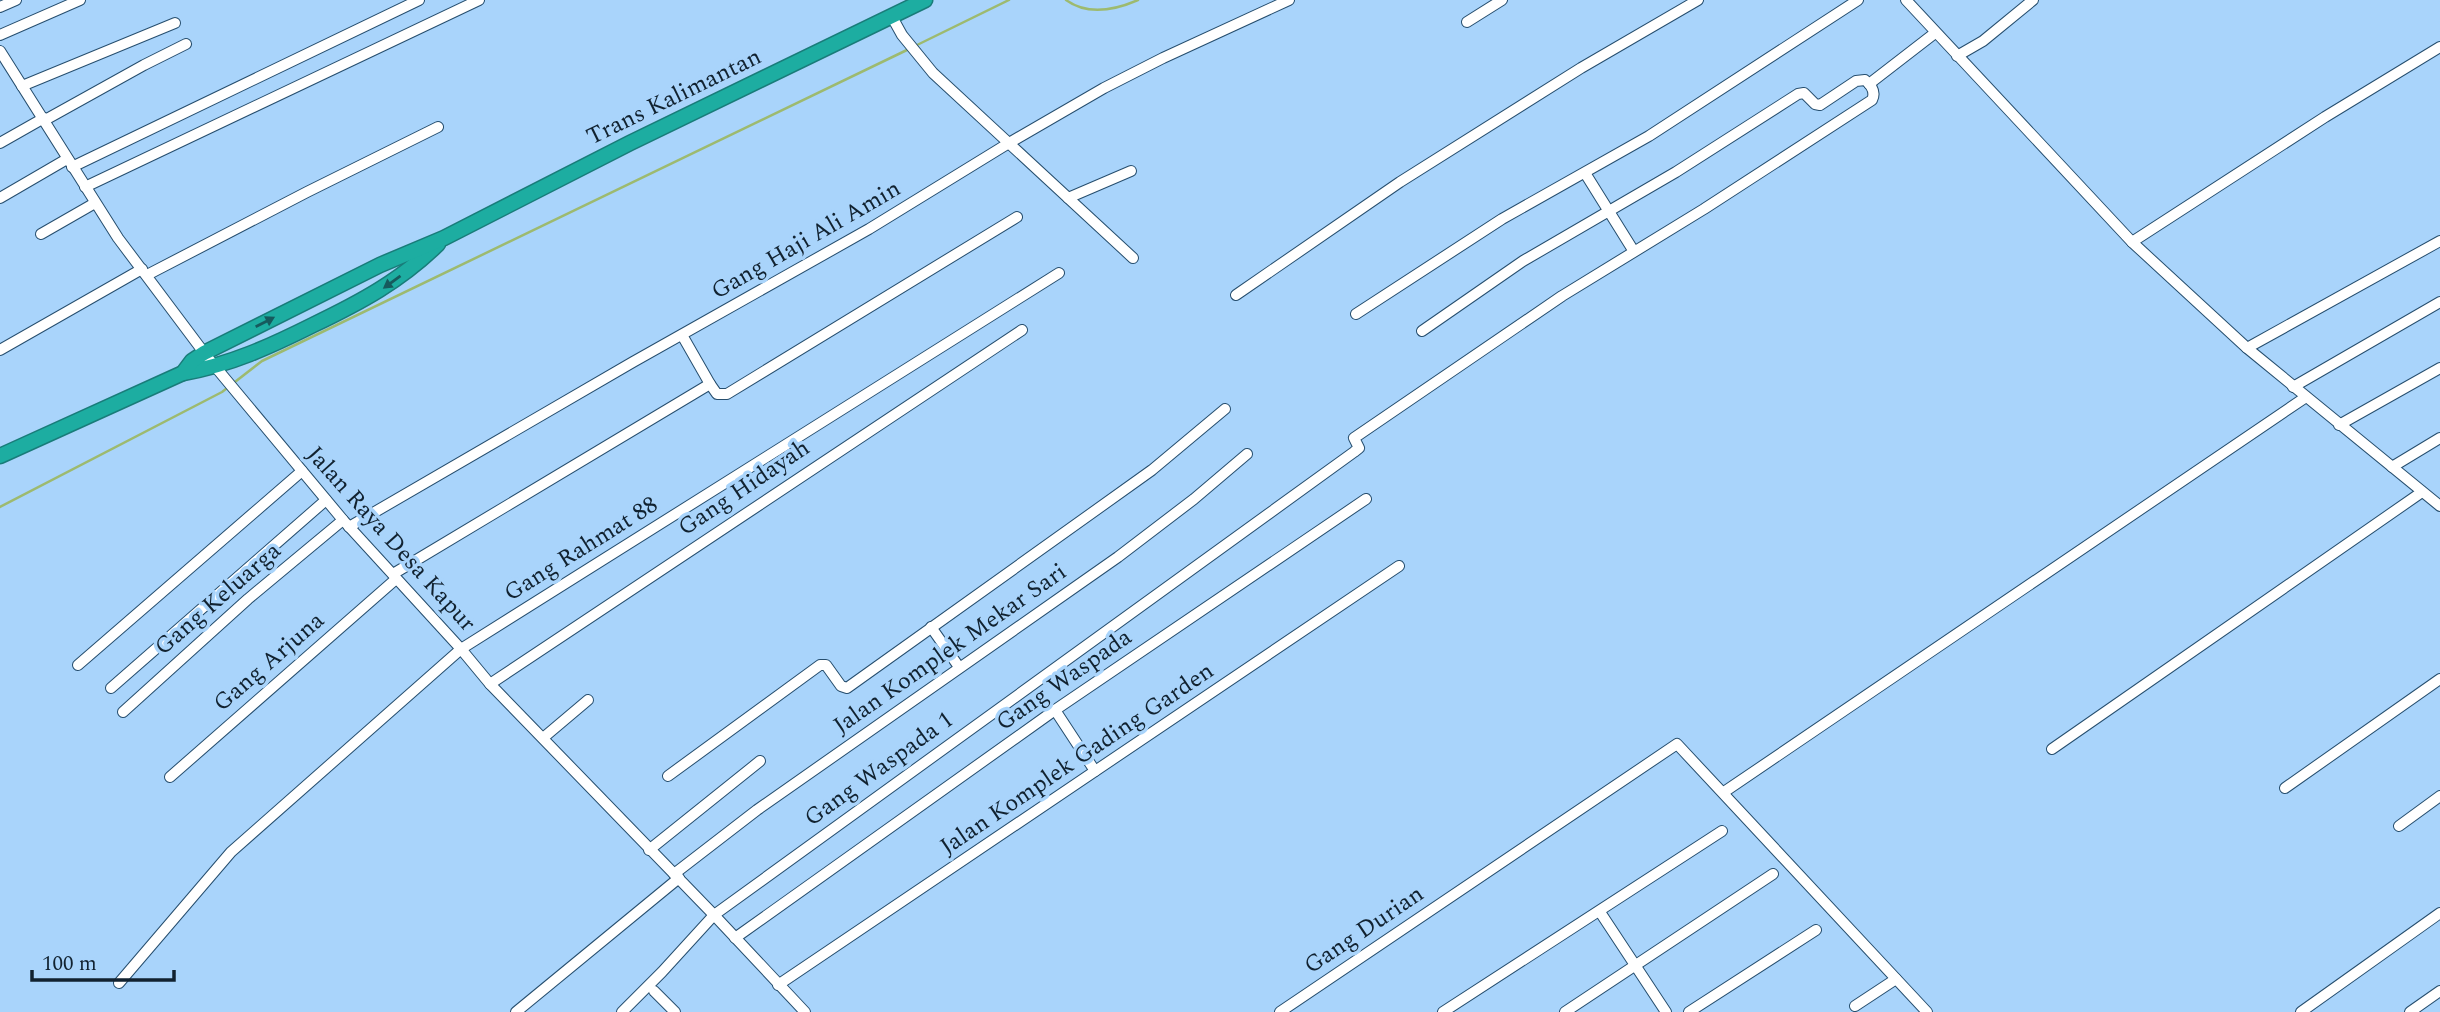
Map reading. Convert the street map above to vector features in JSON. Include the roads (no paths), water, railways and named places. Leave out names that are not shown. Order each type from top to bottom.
[{"type":"highway","name":"Trans Kalimantan","points":[[183,373],[200,347],[444,238],[630,143],[923,0]]},
{"type":"highway","name":"Trans Kalimantan","points":[[183,373],[216,367],[276,344],[381,290],[420,261],[444,238]]},
{"type":"highway","points":[[0,456],[183,373]]},
{"type":"street","points":[[0,8],[16,0]]},
{"type":"street","points":[[0,35],[80,0]]},
{"type":"street","points":[[0,198],[69,163],[419,0]]},
{"type":"street","points":[[85,187],[479,0]]},
{"type":"street","name":"Gang Haji Ali Amin","points":[[346,524],[869,229],[1009,143],[1142,68],[1289,0]]},
{"type":"street","points":[[1467,22],[1502,0]]},
{"type":"street","points":[[1236,295],[1422,168],[1581,68],[1698,0]]},
{"type":"street","points":[[1356,314],[1502,219],[1649,136],[1858,0]]},
{"type":"street","points":[[1906,0],[2132,242],[2247,348],[2440,506]]},
{"type":"street","points":[[1957,56],[1983,41],[2033,0]]},
{"type":"street","points":[[892,17],[911,47],[933,73],[1133,258]]},
{"type":"street","points":[[22,86],[175,23]]},
{"type":"street","points":[[1869,84],[1935,33]]},
{"type":"street","points":[[0,143],[186,44]]},
{"type":"street","points":[[2132,242],[2249,161],[2440,47]]},
{"type":"street","name":"Jalan Raya Desa Kapur","points":[[0,51],[118,239],[231,386],[346,524],[490,684],[805,1012]]},
{"type":"street","points":[[1422,331],[1523,261],[1609,212],[1676,172],[1798,94],[1804,93],[1815,104],[1820,105],[1856,81],[1865,80],[1874,92],[1872,100],[1693,216],[1633,250],[1609,212],[1584,173]]},
{"type":"street","points":[[0,350],[145,272],[438,127]]},
{"type":"street","points":[[1068,198],[1131,171]]},
{"type":"street","points":[[41,234],[95,203]]},
{"type":"street","points":[[682,335],[717,394],[727,394],[1017,217]]},
{"type":"street","points":[[2247,348],[2440,241]]},
{"type":"street","name":"Gang Waspada 1","points":[[622,1012],[714,915],[1354,452],[1359,448],[1354,438],[1633,250]]},
{"type":"street","name":"Gang Rahmat 88","points":[[119,984],[231,852],[461,649],[1059,273]]},
{"type":"street","points":[[2293,387],[2440,302]]},
{"type":"street","name":"Gang Hidayah","points":[[490,684],[1022,330]]},
{"type":"street","points":[[2339,425],[2440,368]]},
{"type":"street","name":"Gang Arjuna","points":[[170,777],[395,577],[710,384]]},
{"type":"street","points":[[1927,1012],[1724,792],[2306,397]]},
{"type":"street","points":[[668,776],[820,665],[826,665],[841,686],[847,688],[1152,470],[1225,408]]},
{"type":"street","points":[[2392,467],[2440,438]]},
{"type":"street","name":"Jalan Komplek Mekar Sari","points":[[516,1012],[757,810],[1118,556],[1194,499],[1247,454]]},
{"type":"street","points":[[78,665],[302,471]]},
{"type":"street","points":[[2052,749],[2421,492]]},
{"type":"street","name":"Gang Waspada","points":[[735,938],[1055,710],[1366,499]]},
{"type":"street","points":[[111,688],[326,500]]},
{"type":"street","name":"Gang Keluarga","points":[[123,712],[248,599],[346,524]]},
{"type":"street","name":"Jalan Komplek Gading Garden","points":[[778,985],[1399,566]]},
{"type":"street","points":[[932,627],[959,667]]},
{"type":"street","points":[[2285,788],[2440,679]]},
{"type":"street","points":[[543,738],[588,700]]},
{"type":"street","points":[[1055,710],[1095,771]]},
{"type":"street","name":"Gang Durian","points":[[1280,1012],[1677,744],[1724,792]]},
{"type":"street","points":[[649,849],[760,761]]},
{"type":"street","points":[[2399,826],[2440,796]]},
{"type":"street","points":[[1443,1012],[1722,831]]},
{"type":"street","points":[[1565,1012],[1773,874]]},
{"type":"street","points":[[1600,912],[1666,1012]]},
{"type":"street","points":[[2301,1012],[2440,913]]},
{"type":"street","points":[[1689,1012],[1816,930]]},
{"type":"street","points":[[1855,1006],[1896,979]]},
{"type":"street","points":[[654,990],[675,1012]]},
{"type":"street","points":[[2410,1012],[2440,991]]},
{"type":"waterway","points":[[915,46],[1009,0]]},
{"type":"waterway","points":[[1066,0],[1092,10],[1102,10],[1138,0]]},
{"type":"waterway","points":[[0,507],[222,392],[262,361],[909,49]]}]
